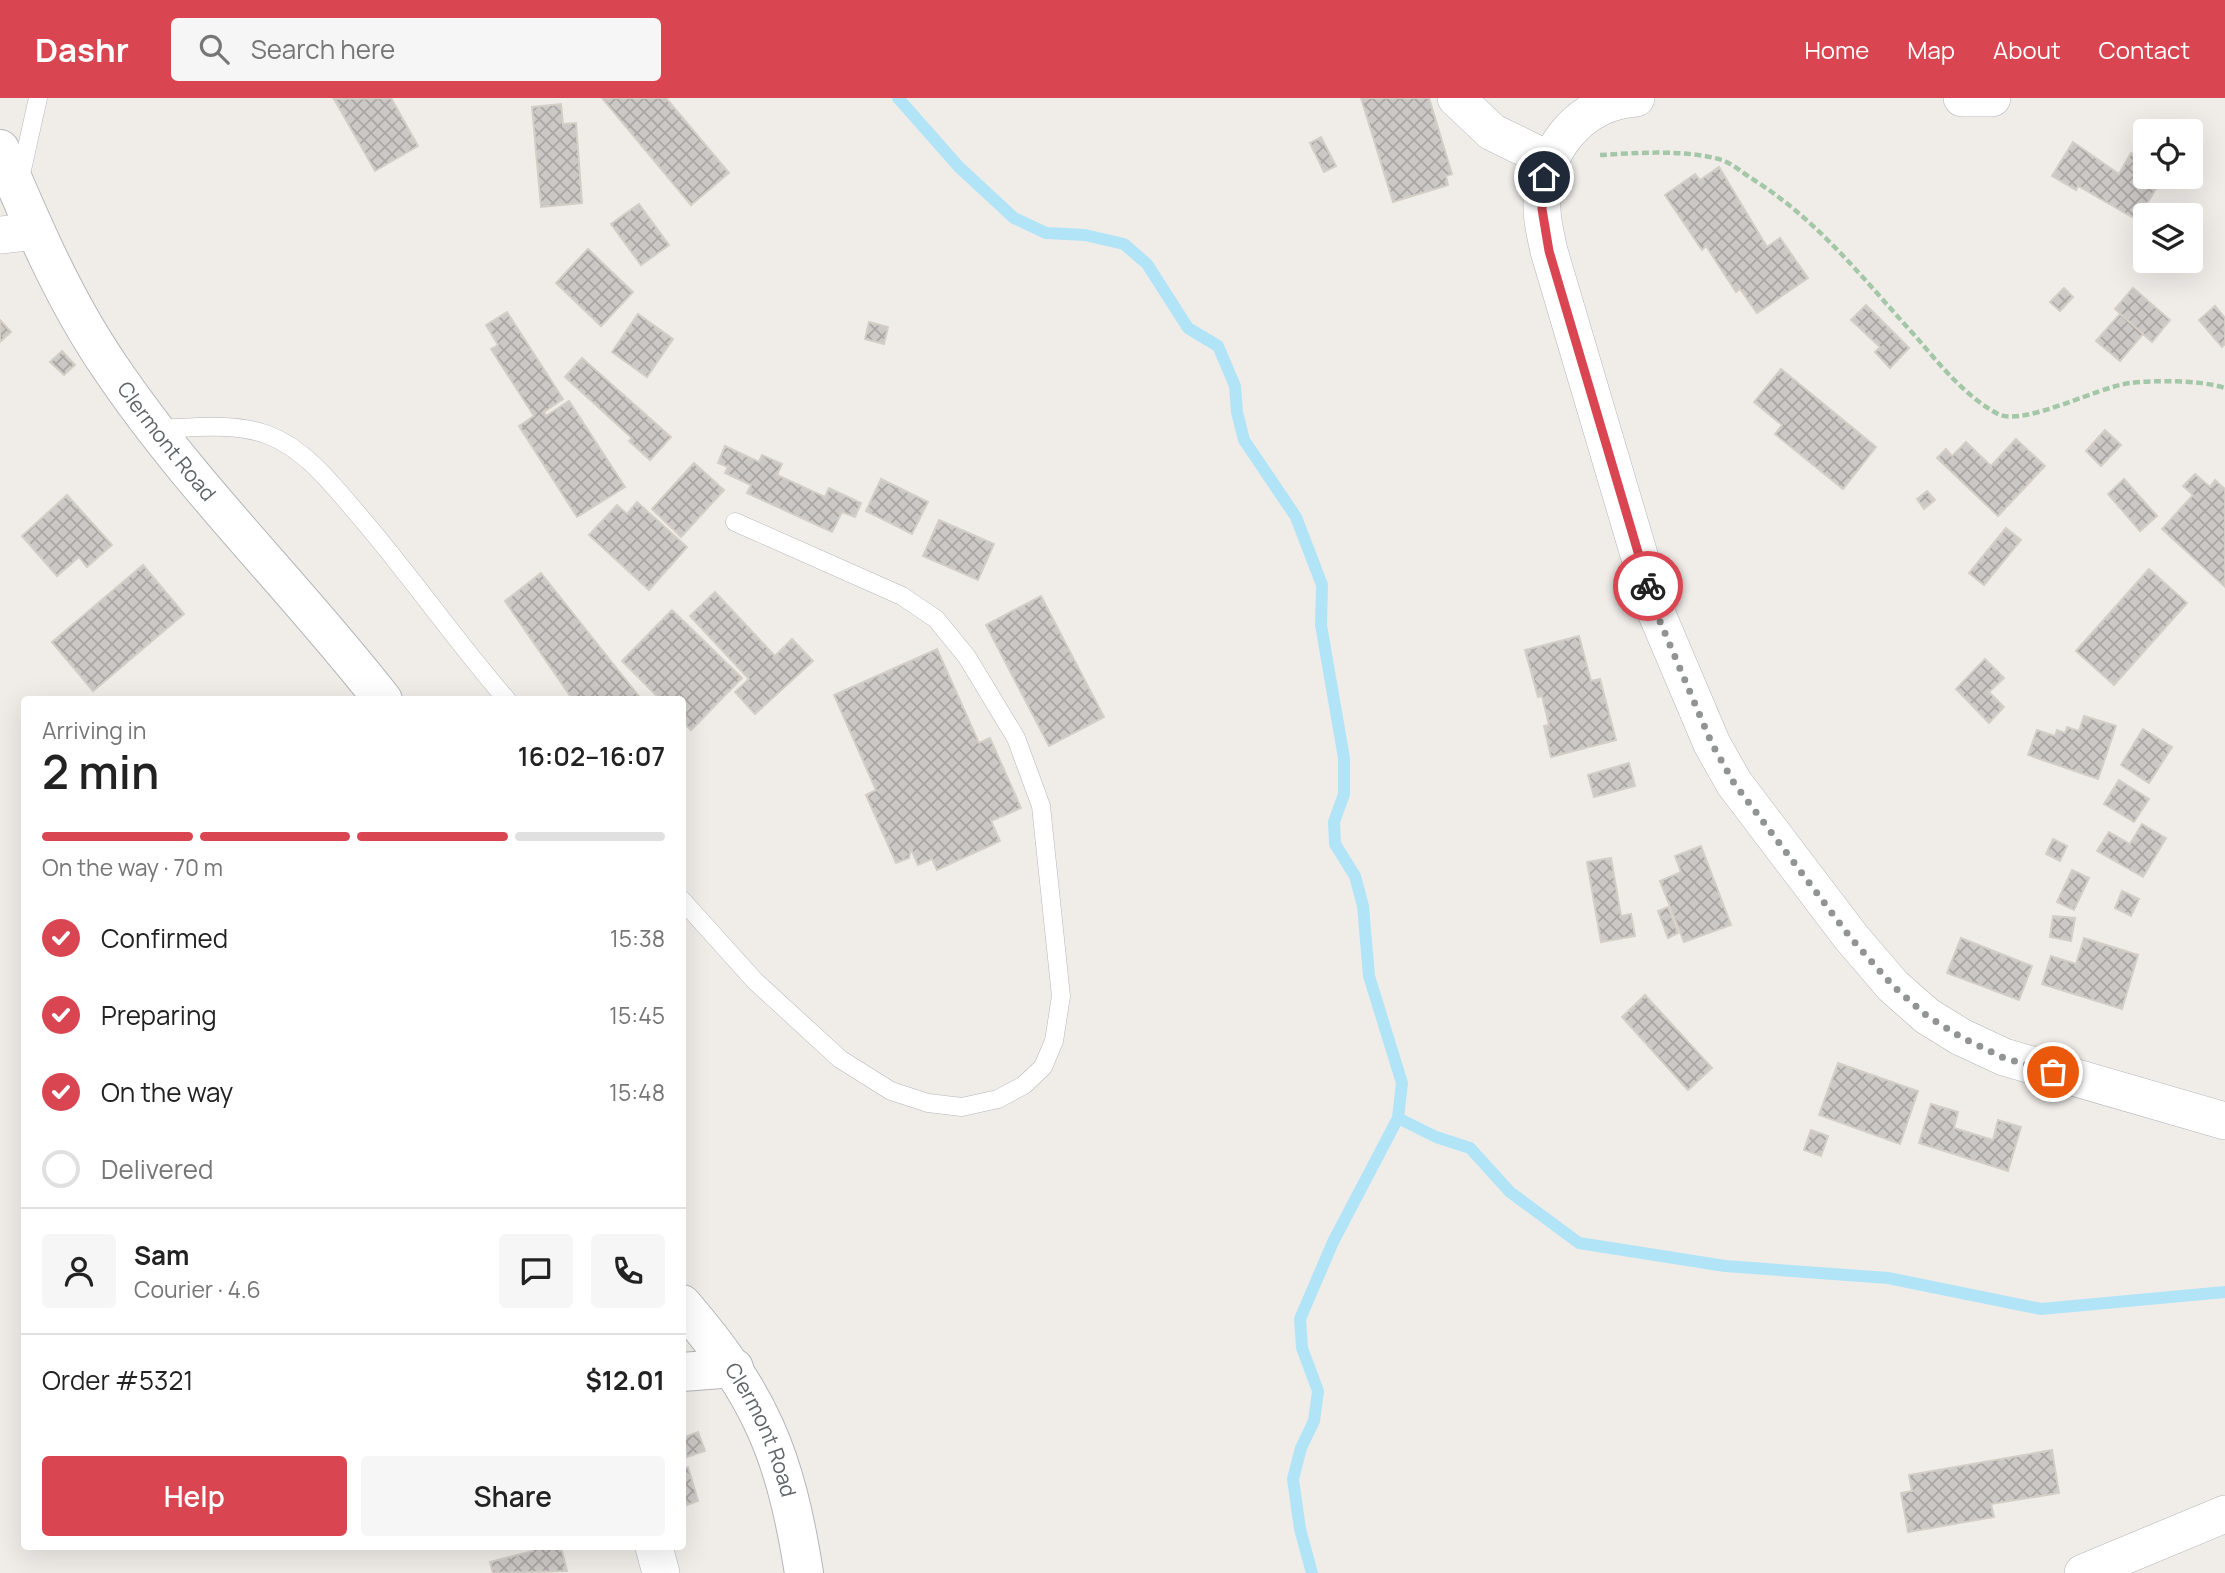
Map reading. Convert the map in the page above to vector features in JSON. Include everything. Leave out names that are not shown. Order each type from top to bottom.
[{"type":"street","points":[[1456,98],[1492,132],[1549,160]]},
{"type":"street","points":[[1636,98],[1618,99],[1592,111],[1570,127],[1549,160],[1542,209],[1549,251],[1656,612],[1712,744],[1734,783],[1850,937],[1893,986],[1927,1016],[1961,1037],[2004,1058],[2225,1121]]},
{"type":"street","points":[[1962,98],[1992,98]]},
{"type":"street","name":"Clermont Road","points":[[0,149],[18,190],[18,233],[103,357],[156,429],[380,696]]},
{"type":"street","name":"Clermont Road","points":[[686,1309],[734,1368],[762,1419],[781,1463],[793,1507],[804,1573]]},
{"type":"street","points":[[686,1372],[734,1368]]},
{"type":"street","points":[[2082,1573],[2225,1514]]},
{"type":"street","points":[[655,1550],[661,1573]]},
{"type":"lane","points":[[18,190],[38,98]]},
{"type":"lane","points":[[156,429],[223,428],[251,431],[288,444],[310,461],[377,536],[504,696]]},
{"type":"lane","points":[[686,904],[755,981],[841,1059],[891,1091],[928,1103],[962,1107],[998,1099],[1024,1085],[1043,1067],[1054,1041],[1060,996],[1041,806],[1016,738],[967,657],[936,619],[902,596],[735,522]]},
{"type":"path","points":[[1549,160],[1661,153],[1723,160],[1794,206],[1827,236],[1951,376],[1996,413],[2009,418],[2053,408],[2084,395],[2130,383],[2207,382],[2225,388]]},
{"type":"building","points":[[391,98],[418,146],[375,171],[334,99]]},
{"type":"building","points":[[602,98],[666,98],[729,173],[691,205]]},
{"type":"building","points":[[1361,98],[1429,98],[1452,174],[1446,176],[1448,185],[1393,202]]},
{"type":"building","points":[[561,104],[563,124],[576,123],[582,203],[541,207],[532,107]]},
{"type":"building","points":[[1321,137],[1336,166],[1324,172],[1310,143]]},
{"type":"building","points":[[2073,142],[2119,174],[2131,153],[2133,189],[2156,189],[2147,203],[2133,203],[2133,218],[2078,186],[2076,190],[2052,176]]},
{"type":"building","points":[[1719,167],[1767,247],[1780,238],[1808,278],[1757,313],[1740,289],[1736,292],[1706,246],[1702,250],[1665,195],[1695,174],[1700,180]]},
{"type":"building","points":[[639,204],[669,245],[641,265],[611,224]]},
{"type":"building","points":[[588,249],[633,292],[601,326],[556,283]]},
{"type":"building","points":[[2064,288],[2073,297],[2060,311],[2050,302]]},
{"type":"building","points":[[2133,288],[2170,320],[2152,342],[2115,309]]},
{"type":"building","points":[[1866,305],[1909,348],[1890,368],[1875,352],[1880,347],[1851,320]]},
{"type":"building","points":[[2215,306],[2225,318],[2225,344],[2222,347],[2199,320]]},
{"type":"building","points":[[507,312],[563,399],[544,412],[546,416],[569,401],[625,487],[577,517],[519,426],[534,416],[491,349],[498,345],[486,325]]},
{"type":"building","points":[[638,314],[673,339],[647,377],[612,352]]},
{"type":"building","points":[[2120,314],[2143,334],[2120,361],[2096,341]]},
{"type":"building","points":[[0,320],[11,332],[0,342]]},
{"type":"building","points":[[869,322],[888,327],[884,344],[865,339]]},
{"type":"building","points":[[62,351],[75,365],[64,375],[50,362]]},
{"type":"building","points":[[582,358],[671,437],[650,460],[629,441],[632,438],[565,377]]},
{"type":"building","points":[[1781,369],[1876,447],[1843,489],[1775,434],[1782,425],[1754,402]]},
{"type":"building","points":[[2105,430],[2121,445],[2101,466],[2086,451]]},
{"type":"building","points":[[2016,439],[2045,466],[1998,516],[1937,458],[1946,449],[1952,456],[1966,442],[1991,466]]},
{"type":"building","points":[[725,446],[759,462],[762,455],[782,464],[777,475],[825,497],[829,488],[861,503],[855,517],[842,512],[832,532],[747,493],[751,485],[725,473],[728,467],[718,463]]},
{"type":"building","points":[[694,463],[724,490],[681,537],[652,509]]},
{"type":"building","points":[[2195,474],[2210,487],[2215,480],[2225,489],[2225,587],[2162,529],[2193,495],[2183,486]]},
{"type":"building","points":[[881,479],[928,502],[912,534],[866,511]]},
{"type":"building","points":[[2124,479],[2157,516],[2140,531],[2108,494]]},
{"type":"building","points":[[1927,491],[1935,500],[1924,509],[1917,499]]},
{"type":"building","points":[[67,495],[112,545],[87,567],[79,557],[57,576],[22,536]]},
{"type":"building","points":[[637,502],[687,547],[649,590],[589,535],[617,505],[627,514]]},
{"type":"building","points":[[939,520],[994,544],[978,580],[923,556]]},
{"type":"building","points":[[2006,528],[2021,540],[1984,585],[1969,573]]},
{"type":"building","points":[[143,565],[184,614],[93,691],[52,642]]},
{"type":"building","points":[[2149,569],[2187,603],[2114,685],[2076,651]]},
{"type":"building","points":[[541,573],[639,696],[570,696],[505,601]]},
{"type":"building","points":[[715,592],[775,656],[792,639],[813,661],[755,714],[735,692],[749,679],[690,616]]},
{"type":"building","points":[[1041,596],[1104,717],[1049,746],[986,625]]},
{"type":"building","points":[[672,610],[742,678],[691,730],[686,725],[686,696],[657,696],[622,661]]},
{"type":"building","points":[[1579,636],[1591,681],[1600,679],[1616,740],[1551,757],[1544,726],[1549,725],[1542,696],[1538,697],[1525,650]]},
{"type":"building","points":[[937,649],[979,743],[990,738],[1021,808],[991,821],[1000,841],[937,870],[932,859],[918,865],[911,849],[909,858],[896,863],[866,795],[876,790],[834,695]]},
{"type":"building","points":[[1985,659],[2004,678],[1989,692],[2004,707],[1989,723],[1956,689]]},
{"type":"building","points":[[2084,716],[2116,726],[2098,779],[2028,755],[2037,730],[2055,736],[2057,730],[2065,733],[2067,727],[2079,731]]},
{"type":"building","points":[[2143,729],[2172,747],[2149,783],[2121,765]]},
{"type":"building","points":[[1629,763],[1635,786],[1594,797],[1588,775]]},
{"type":"building","points":[[2119,780],[2149,799],[2134,822],[2104,804]]},
{"type":"building","points":[[2142,824],[2166,838],[2143,877],[2097,851],[2109,832],[2130,844]]},
{"type":"building","points":[[2053,839],[2067,846],[2060,861],[2046,854]]},
{"type":"building","points":[[1701,846],[1731,925],[1684,942],[1660,881],[1681,872],[1675,856]]},
{"type":"building","points":[[1611,858],[1621,916],[1631,914],[1635,936],[1601,942],[1587,862]]},
{"type":"building","points":[[2072,870],[2089,878],[2074,910],[2057,902]]},
{"type":"building","points":[[2122,891],[2139,899],[2131,916],[2115,908]]},
{"type":"building","points":[[1668,907],[1678,933],[1668,938],[1658,911]]},
{"type":"building","points":[[2053,916],[2075,918],[2071,941],[2050,937]]},
{"type":"building","points":[[1961,938],[2032,966],[2019,1000],[1947,973]]},
{"type":"building","points":[[2084,938],[2138,955],[2122,1009],[2042,984],[2051,956],[2076,964]]},
{"type":"building","points":[[1645,995],[1712,1068],[1688,1090],[1622,1017]]},
{"type":"building","points":[[1838,1063],[1918,1091],[1900,1144],[1819,1115]]},
{"type":"building","points":[[1931,1104],[1958,1112],[1954,1128],[1993,1140],[1998,1120],[2021,1127],[2008,1171],[1919,1143]]},
{"type":"building","points":[[1811,1130],[1828,1136],[1821,1156],[1804,1150]]},
{"type":"building","points":[[698,1432],[705,1451],[687,1457],[686,1436]]},
{"type":"building","points":[[2052,1450],[2059,1493],[1991,1504],[1994,1517],[1908,1532],[1901,1493],[1912,1491],[1909,1475]]},
{"type":"building","points":[[688,1467],[698,1501],[686,1505]]},
{"type":"building","points":[[562,1550],[567,1571],[493,1573],[490,1562],[533,1551]]},
{"type":"waterway","points":[[898,98],[959,167],[1014,218],[1046,233],[1085,235],[1124,244],[1147,264],[1188,328],[1218,346],[1235,386],[1237,412],[1244,440],[1296,517],[1322,585],[1321,625],[1344,758],[1344,794],[1334,822],[1335,844],[1355,876],[1363,906],[1369,976],[1402,1083],[1398,1118],[1333,1242],[1300,1319],[1302,1348],[1318,1391],[1314,1421],[1301,1448],[1293,1479],[1300,1529],[1312,1573]]},
{"type":"waterway","points":[[1398,1118],[1436,1137],[1470,1148],[1510,1192],[1579,1243],[1725,1266],[1888,1278],[2041,1309],[2225,1292]]},
{"type":"way so far","points":[[1648,586],[1656,612],[1712,744],[1734,783],[1850,937],[1893,986],[1927,1016],[1961,1037],[2004,1058],[2053,1072]]},
{"type":"route","points":[[1544,177],[1542,209],[1549,251],[1648,586]]}]
